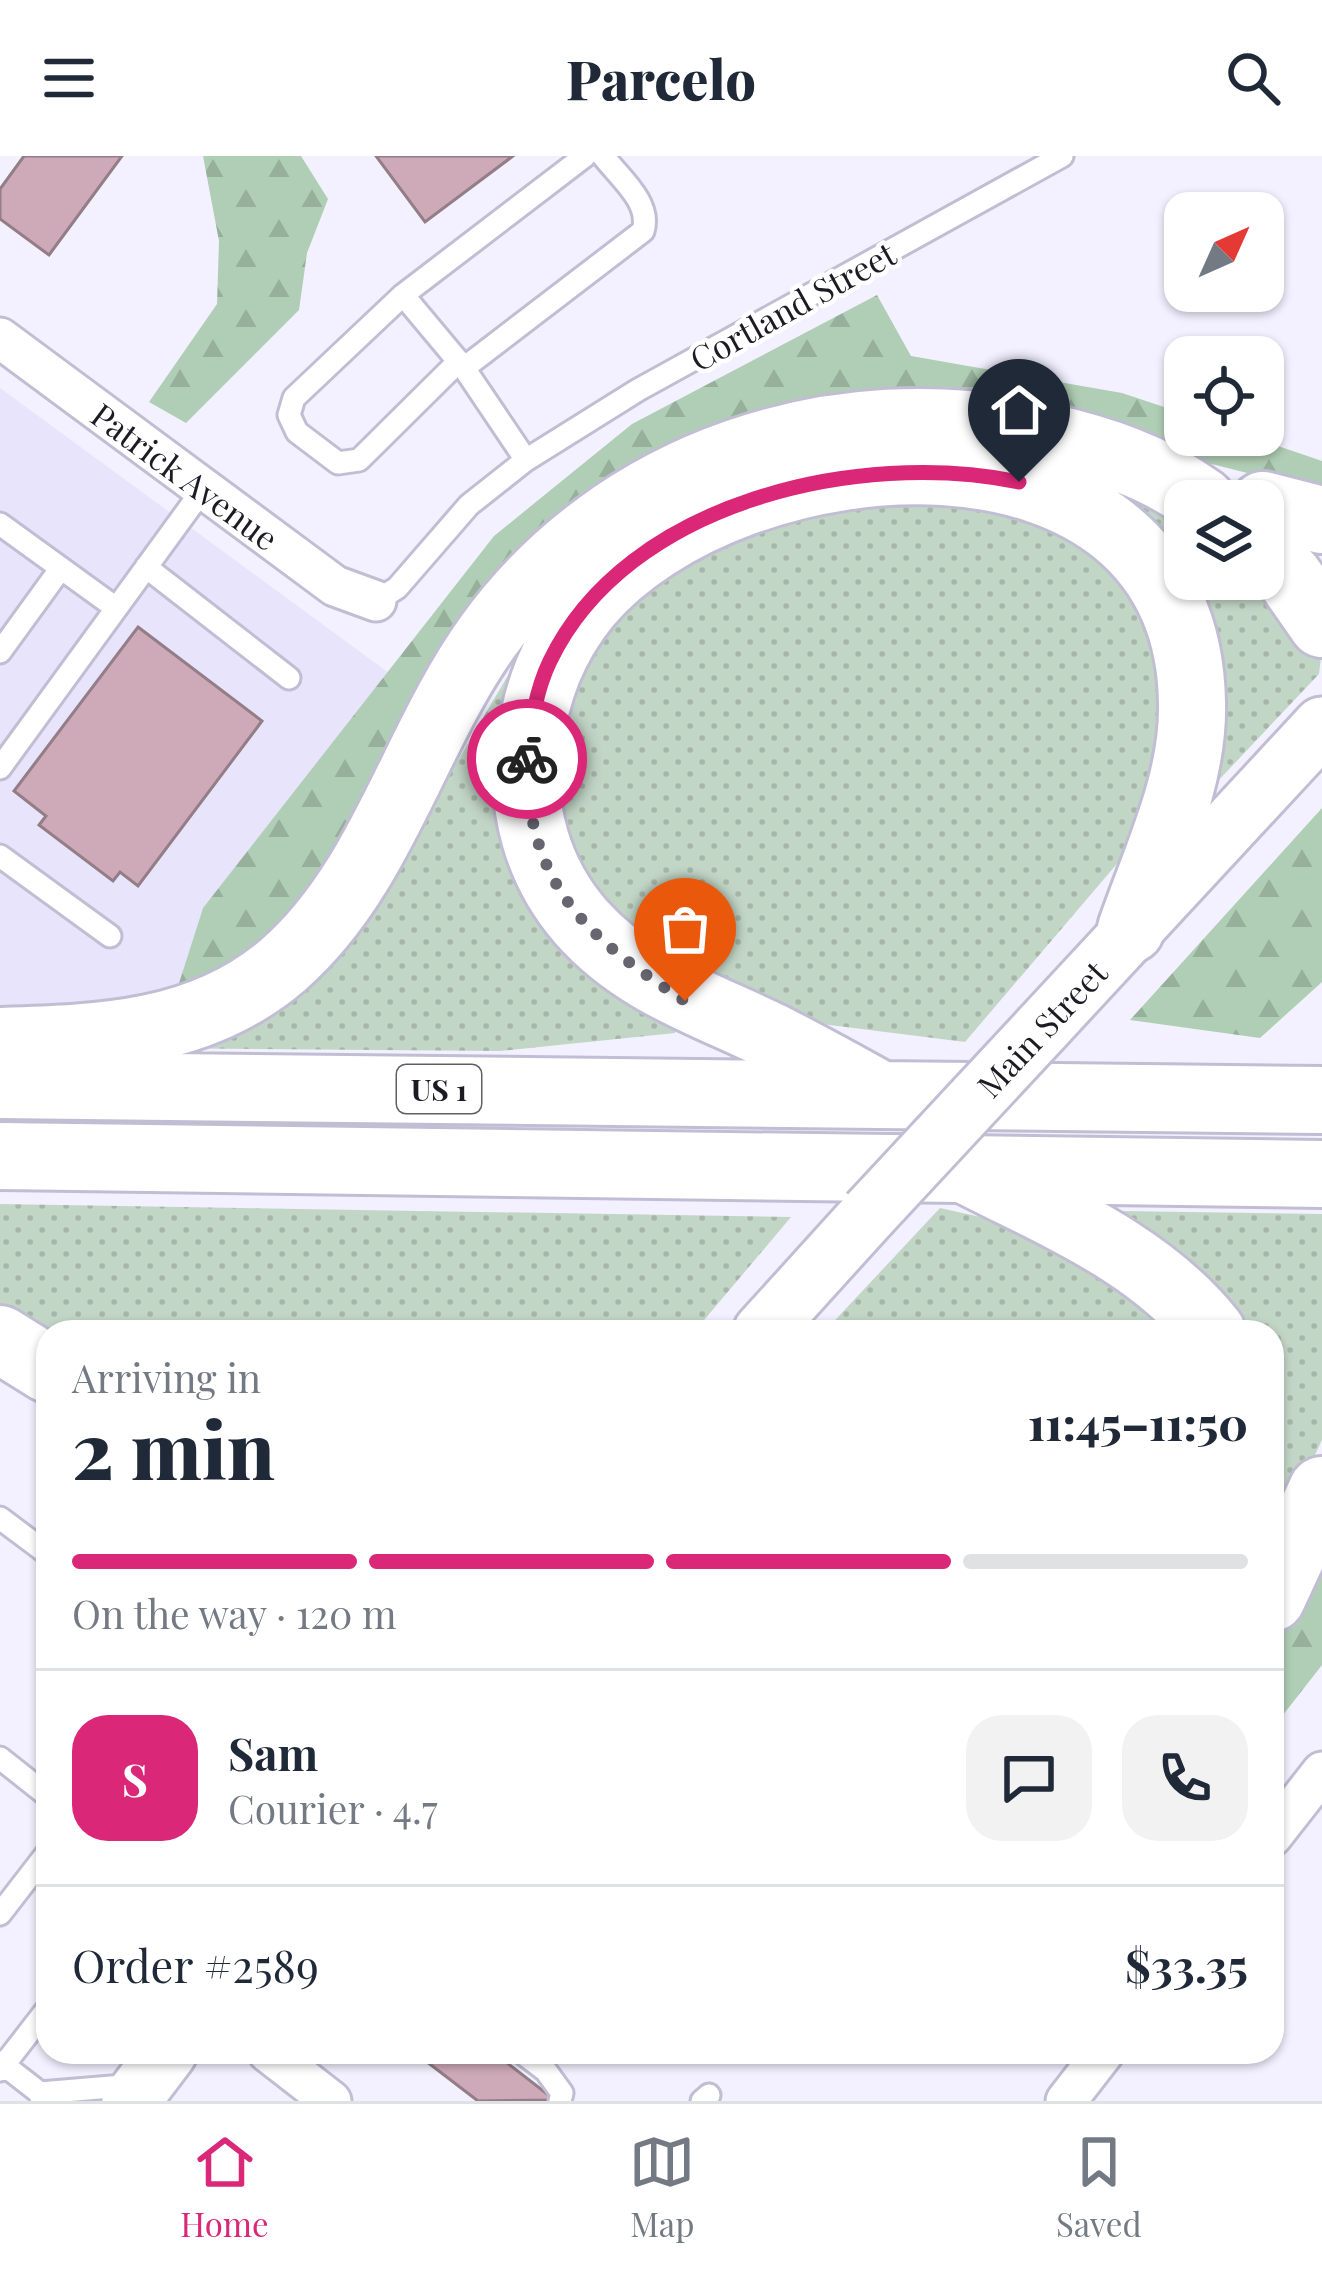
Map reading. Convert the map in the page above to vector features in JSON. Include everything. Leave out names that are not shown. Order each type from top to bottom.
[{"type":"highway","points":[[0,1041],[153,1030],[251,990],[284,964],[334,912],[443,708],[519,596],[592,529],[673,478],[722,457],[805,432],[934,418],[1059,439],[1164,481]]},
{"type":"highway","points":[[877,1093],[770,1036],[685,1001],[612,954],[550,878],[534,838],[527,800],[534,707],[550,662],[573,624],[616,576],[647,553],[760,498],[846,476],[892,471],[979,474],[1019,482],[1084,510],[1145,562],[1166,596],[1190,666],[1192,736],[1186,768],[1131,929]]},
{"type":"highway","points":[[1284,510],[1322,520]]},
{"type":"highway","points":[[1284,572],[1322,624]]},
{"type":"highway","name":"US 1","points":[[0,1085],[1322,1100]]},
{"type":"highway","name":"US 1","points":[[0,1156],[1322,1174]]},
{"type":"highway","points":[[958,1166],[1119,1249],[1156,1274],[1200,1320]]},
{"type":"highway","points":[[0,1339],[36,1362]]},
{"type":"highway","points":[[1284,1572],[1322,1490]]},
{"type":"main road","name":"Main Street","points":[[773,1320],[1322,726]]},
{"type":"street","name":"Patrick Avenue","points":[[0,338],[335,586],[376,602]]},
{"type":"street","points":[[1284,1821],[1322,1772]]},
{"type":"street","points":[[291,2064],[331,2101]]},
{"type":"street","points":[[1066,2101],[1095,2064]]},
{"type":"lane","points":[[585,156],[403,295],[294,398],[290,415],[297,432],[338,463],[358,460],[462,364],[643,231],[647,222],[641,204],[603,156]]},
{"type":"lane","name":"Cortland Street","points":[[376,602],[397,588],[469,505],[526,460],[638,390],[1061,156]]},
{"type":"lane","points":[[403,295],[462,364],[526,460]]},
{"type":"lane","points":[[0,768],[204,488]]},
{"type":"lane","points":[[0,524],[116,608]]},
{"type":"lane","points":[[146,567],[289,678]]},
{"type":"lane","points":[[0,652],[61,568]]},
{"type":"lane","points":[[0,856],[110,936]]},
{"type":"lane","points":[[0,1518],[36,1545]]},
{"type":"lane","points":[[0,1758],[36,1786]]},
{"type":"lane","points":[[0,1915],[36,1868]]},
{"type":"lane","points":[[36,2023],[1,2066],[41,2097],[148,2079]]},
{"type":"lane","points":[[536,2064],[562,2092],[560,2101]]},
{"type":"shaded area","points":[[0,388],[389,673],[203,908],[172,1005],[0,1010]]},
{"type":"green space","points":[[203,156],[301,156],[328,199],[307,253],[299,310],[186,423],[149,402],[217,304],[219,241]]},
{"type":"green space","points":[[877,295],[911,356],[1122,393],[1164,407],[1164,452],[1018,415],[857,391],[734,422],[591,501],[303,916],[172,1005],[203,908],[494,536],[632,424]]},
{"type":"green space","points":[[1284,448],[1322,461],[1322,492],[1180,456],[1284,456]]},
{"type":"green space","points":[[1026,453],[1164,502],[1164,600],[1278,600],[1321,658],[1319,674],[1182,819],[1211,719]]},
{"type":"green space","points":[[832,500],[1038,509],[1140,591],[1174,737],[1127,852],[965,1042],[774,1018],[597,907],[550,794],[583,648],[683,558]]},
{"type":"green space","points":[[536,628],[501,803],[554,942],[630,1002],[676,1026],[675,1033],[500,1051],[145,1048],[398,862]]},
{"type":"green space","points":[[1322,808],[1322,982],[1260,1038],[1130,1020]]},
{"type":"green space","points":[[0,1204],[791,1217],[704,1320],[36,1323],[0,1307]]},
{"type":"green space","points":[[940,1208],[1017,1225],[1082,1252],[1168,1320],[835,1320]]},
{"type":"green space","points":[[1119,1211],[1322,1214],[1322,1440],[1284,1521],[1284,1320],[1226,1320],[1181,1255]]},
{"type":"green space","points":[[1322,1544],[1322,1665],[1284,1714],[1284,1612]]},
{"type":"building","points":[[24,156],[122,156],[49,255],[0,219],[0,189]]},
{"type":"building","points":[[376,156],[513,156],[425,222]]},
{"type":"building","points":[[138,627],[262,721],[138,886],[120,872],[113,881],[39,825],[46,816],[14,791]]},
{"type":"building","points":[[430,2064],[508,2064],[555,2100],[478,2101]]},
{"type":"way so far","points":[[527,759],[527,800],[534,838],[550,878],[578,919],[612,954],[685,1001]]},
{"type":"route","points":[[527,759],[534,707],[550,662],[573,624],[616,576],[695,525],[744,504],[846,476],[940,472],[1019,482]]}]
